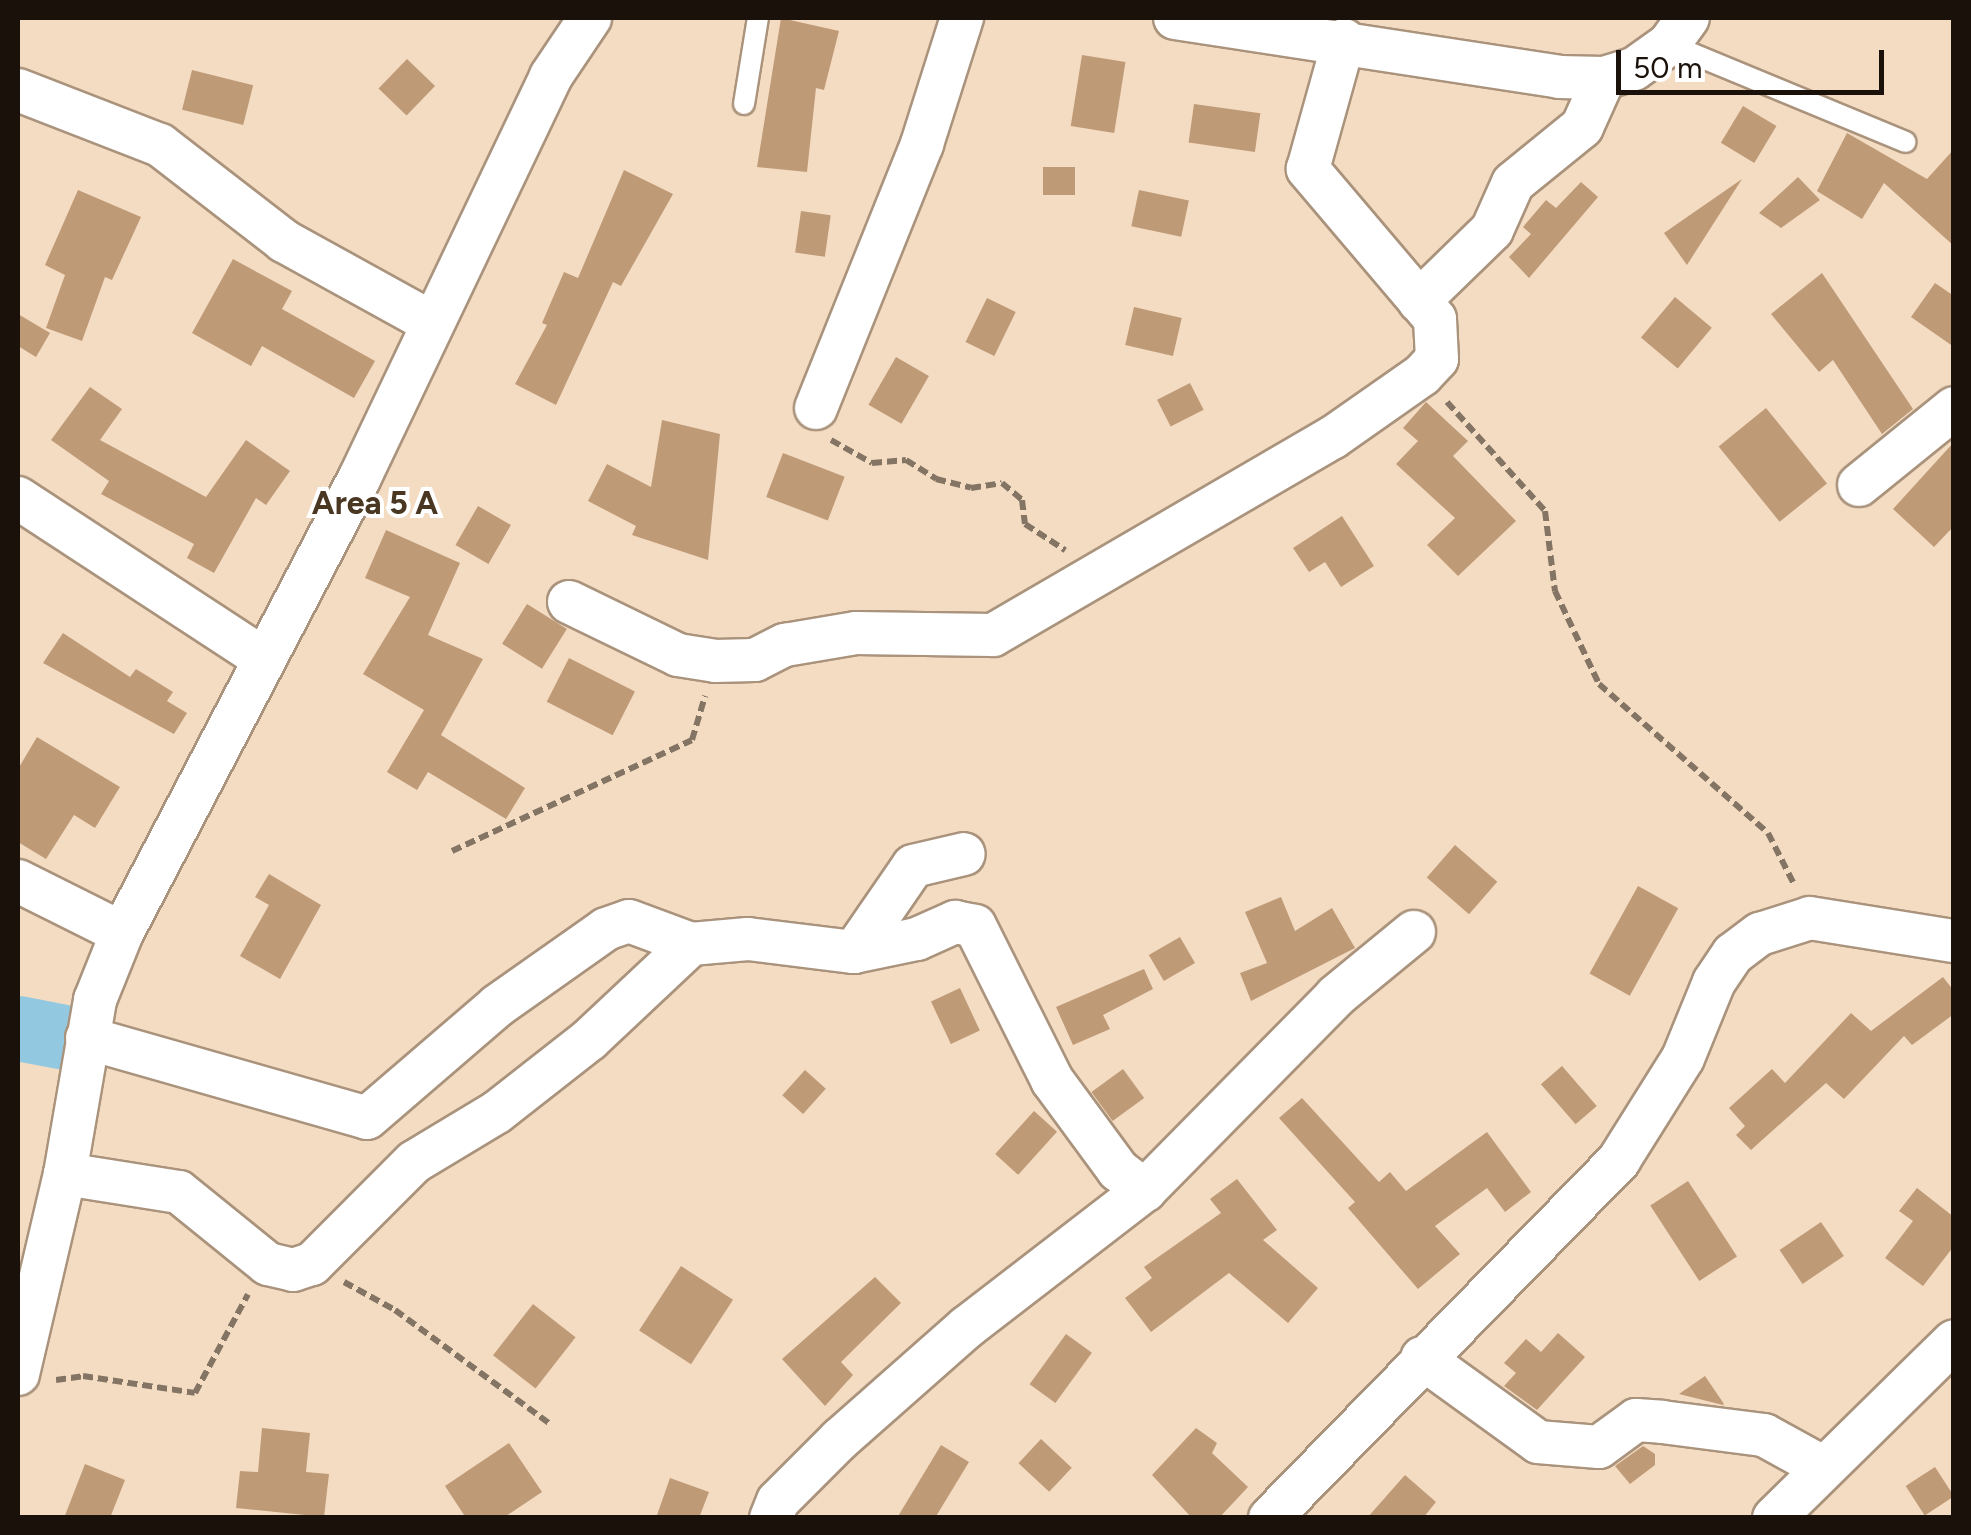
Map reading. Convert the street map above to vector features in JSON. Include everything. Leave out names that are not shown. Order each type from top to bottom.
[{"type":"street","points":[[34,1377],[87,1038],[122,934],[261,658],[360,476],[551,76],[590,18]]},
{"type":"street","points":[[816,408],[922,144],[962,18]]},
{"type":"street","points":[[1175,18],[1344,40],[1559,77],[1604,78],[1634,69],[1679,31]]},
{"type":"street","points":[[569,602],[678,655],[715,661],[755,660],[784,645],[856,633],[993,635],[1110,572],[1422,376],[1436,359],[1435,319],[1308,168],[1344,40]]},
{"type":"street","points":[[1419,302],[1492,230],[1512,182],[1582,127],[1604,78]]},
{"type":"street","points":[[18,90],[160,145],[229,192],[284,241],[431,322]]},
{"type":"street","points":[[1859,484],[1954,408]]},
{"type":"street","points":[[18,498],[261,658]]},
{"type":"street","points":[[854,952],[913,866],[964,854]]},
{"type":"street","points":[[18,881],[122,934]]},
{"type":"street","points":[[1270,1518],[1619,1160],[1674,1076],[1714,982],[1734,954],[1760,934],[1810,918],[1954,941]]},
{"type":"street","points":[[87,1038],[367,1118],[497,1006],[606,929],[629,921],[692,944],[748,939],[854,952],[917,939],[955,922],[976,926],[1052,1080],[1118,1170],[1145,1190]]},
{"type":"street","points":[[771,1518],[840,1439],[967,1327],[1145,1190],[1336,996],[1414,932]]},
{"type":"street","points":[[66,1174],[180,1192],[268,1264],[293,1270],[312,1264],[414,1162],[497,1112],[590,1038],[692,944]]},
{"type":"street","points":[[1774,1518],[1954,1340]]},
{"type":"street","points":[[1422,1358],[1538,1442],[1598,1448],[1636,1420],[1662,1422],[1764,1435],[1824,1468]]},
{"type":"lane","points":[[744,104],[758,18]]},
{"type":"lane","points":[[1679,31],[1906,142]]},
{"type":"path","points":[[1422,376],[1545,511],[1555,590],[1599,684],[1768,833],[1810,918]]},
{"type":"path","points":[[816,408],[827,438],[872,463],[906,460],[936,479],[971,488],[1002,483],[1022,500],[1025,524],[1110,572]]},
{"type":"path","points":[[452,851],[692,740],[715,661]]},
{"type":"path","points":[[34,1377],[83,1376],[194,1393],[268,1264]]},
{"type":"path","points":[[312,1264],[394,1310],[548,1422]]},
{"type":"building","points":[[781,18],[839,31],[824,90],[816,88],[807,172],[757,167]]},
{"type":"building","points":[[1082,55],[1125,62],[1114,133],[1071,126]]},
{"type":"building","points":[[407,59],[435,86],[407,116],[379,88]]},
{"type":"building","points":[[192,70],[253,85],[243,125],[182,110]]},
{"type":"building","points":[[1194,104],[1260,113],[1255,152],[1189,143]]},
{"type":"building","points":[[1743,106],[1776,126],[1754,163],[1721,143]]},
{"type":"building","points":[[1847,133],[1927,179],[1954,149],[1954,246],[1884,183],[1862,219],[1817,191]]},
{"type":"building","points":[[1043,167],[1075,167],[1075,195],[1043,195]]},
{"type":"building","points":[[624,170],[673,194],[621,286],[613,282],[556,405],[515,384],[547,325],[542,323],[564,272],[578,278]]},
{"type":"building","points":[[1798,177],[1820,200],[1781,228],[1759,213]]},
{"type":"building","points":[[1742,179],[1687,265],[1664,233]]},
{"type":"building","points":[[1581,182],[1598,197],[1529,278],[1509,257],[1531,234],[1523,227],[1546,200],[1556,208]]},
{"type":"building","points":[[78,190],[141,217],[112,280],[105,277],[82,341],[46,328],[65,275],[45,265]]},
{"type":"building","points":[[1139,190],[1189,201],[1181,237],[1131,226]]},
{"type":"building","points":[[801,211],[831,215],[825,257],[795,253]]},
{"type":"building","points":[[233,259],[292,291],[282,309],[375,361],[354,398],[262,346],[251,366],[192,333]]},
{"type":"building","points":[[1822,273],[1913,409],[1882,434],[1833,360],[1819,372],[1771,314]]},
{"type":"building","points":[[1935,283],[1954,296],[1954,347],[1911,317]]},
{"type":"building","points":[[1675,297],[1712,328],[1678,368],[1641,338]]},
{"type":"building","points":[[987,298],[1016,312],[994,356],[966,342]]},
{"type":"building","points":[[1134,307],[1182,318],[1173,356],[1125,345]]},
{"type":"building","points":[[18,314],[50,333],[36,357],[18,346]]},
{"type":"building","points":[[896,357],[929,376],[901,424],[868,405]]},
{"type":"building","points":[[1190,383],[1204,410],[1171,427],[1157,400]]},
{"type":"building","points":[[90,387],[122,409],[100,440],[206,497],[246,440],[290,471],[266,505],[256,498],[214,573],[187,558],[194,544],[101,494],[109,481],[51,440]]},
{"type":"building","points":[[1426,402],[1468,441],[1453,456],[1516,521],[1458,576],[1427,545],[1455,518],[1396,464],[1418,441],[1403,428]]},
{"type":"building","points":[[1766,408],[1827,483],[1780,522],[1719,446]]},
{"type":"building","points":[[662,420],[720,434],[708,560],[632,535],[636,526],[588,501],[607,464],[651,487]]},
{"type":"building","points":[[1954,442],[1954,526],[1934,547],[1893,509]]},
{"type":"building","points":[[783,453],[845,477],[828,521],[766,497]]},
{"type":"building","points":[[478,506],[511,525],[488,564],[456,545]]},
{"type":"building","points":[[1342,516],[1374,566],[1341,587],[1325,562],[1309,572],[1293,548]]},
{"type":"building","points":[[386,530],[460,563],[428,635],[483,659],[441,735],[525,788],[506,819],[428,772],[417,790],[387,772],[424,710],[363,674],[410,597],[365,578]]},
{"type":"building","points":[[527,604],[567,629],[542,669],[502,644]]},
{"type":"building","points":[[63,633],[130,677],[136,669],[173,692],[167,701],[187,713],[174,734],[43,663]]},
{"type":"building","points":[[569,658],[635,692],[613,735],[547,702]]},
{"type":"building","points":[[37,737],[120,787],[95,828],[74,815],[46,859],[18,842],[18,769]]},
{"type":"building","points":[[1455,845],[1497,882],[1469,914],[1427,877]]},
{"type":"building","points":[[269,874],[321,905],[280,979],[240,956],[269,905],[255,897]]},
{"type":"building","points":[[1638,886],[1678,908],[1630,996],[1590,973]]},
{"type":"building","points":[[1281,897],[1295,931],[1332,908],[1355,948],[1251,1001],[1240,973],[1267,963],[1245,912]]},
{"type":"building","points":[[1180,937],[1195,963],[1164,981],[1149,955]]},
{"type":"building","points":[[1144,969],[1153,989],[1103,1015],[1110,1029],[1073,1045],[1056,1007]]},
{"type":"building","points":[[1943,977],[1954,991],[1954,1014],[1912,1045],[1904,1036],[1844,1099],[1826,1083],[1751,1150],[1736,1135],[1745,1126],[1729,1108],[1772,1069],[1785,1083],[1851,1013],[1871,1031]]},
{"type":"building","points":[[960,988],[980,1031],[951,1044],[931,1002]]},
{"type":"building","points":[[1562,1066],[1597,1106],[1576,1124],[1541,1084]]},
{"type":"building","points":[[1123,1069],[1144,1098],[1113,1121],[1091,1092]]},
{"type":"building","points":[[805,1070],[826,1089],[803,1114],[782,1095]]},
{"type":"building","points":[[1302,1098],[1379,1182],[1390,1172],[1406,1191],[1487,1132],[1531,1192],[1505,1212],[1487,1188],[1435,1226],[1460,1254],[1418,1289],[1348,1208],[1355,1202],[1279,1118]]},
{"type":"building","points":[[1034,1111],[1057,1132],[1018,1175],[995,1154]]},
{"type":"building","points":[[1237,1179],[1277,1230],[1263,1240],[1318,1288],[1288,1323],[1229,1273],[1151,1332],[1125,1298],[1152,1278],[1144,1267],[1221,1213],[1210,1199]]},
{"type":"building","points":[[1688,1181],[1737,1256],[1699,1281],[1650,1206]]},
{"type":"building","points":[[1917,1188],[1954,1217],[1954,1246],[1923,1286],[1885,1258],[1913,1221],[1899,1211]]},
{"type":"building","points":[[1821,1222],[1844,1256],[1802,1284],[1780,1250]]},
{"type":"building","points":[[681,1266],[733,1300],[691,1364],[639,1331]]},
{"type":"building","points":[[875,1277],[901,1303],[841,1362],[853,1375],[825,1406],[782,1359]]},
{"type":"building","points":[[533,1304],[576,1337],[536,1388],[493,1355]]},
{"type":"building","points":[[1558,1333],[1585,1357],[1537,1410],[1504,1386],[1516,1373],[1504,1363],[1526,1339],[1541,1352]]},
{"type":"building","points":[[1066,1334],[1092,1353],[1055,1403],[1030,1384]]},
{"type":"building","points":[[1705,1376],[1724,1404],[1723,1405],[1679,1394]]},
{"type":"building","points":[[262,1428],[310,1433],[306,1472],[329,1474],[324,1517],[236,1508],[240,1471],[258,1472]]},
{"type":"building","points":[[1196,1428],[1217,1443],[1212,1453],[1248,1487],[1219,1518],[1192,1518],[1152,1475]]},
{"type":"building","points":[[1041,1439],[1072,1468],[1049,1492],[1018,1463]]},
{"type":"building","points":[[509,1443],[542,1492],[503,1518],[466,1518],[445,1486]]},
{"type":"building","points":[[941,1445],[969,1462],[935,1518],[897,1518]]},
{"type":"building","points":[[1643,1446],[1655,1454],[1655,1465],[1630,1484],[1615,1466]]},
{"type":"building","points":[[85,1464],[125,1480],[110,1518],[64,1518]]},
{"type":"building","points":[[1935,1467],[1954,1496],[1925,1515],[1906,1486]]},
{"type":"building","points":[[1405,1475],[1436,1502],[1423,1518],[1367,1518]]},
{"type":"building","points":[[670,1478],[709,1492],[699,1518],[656,1518]]},
{"type":"waterway","points":[[18,1028],[60,1036]]},
{"type":"district","name":"Area 5 A","points":[[375,503]]}]
